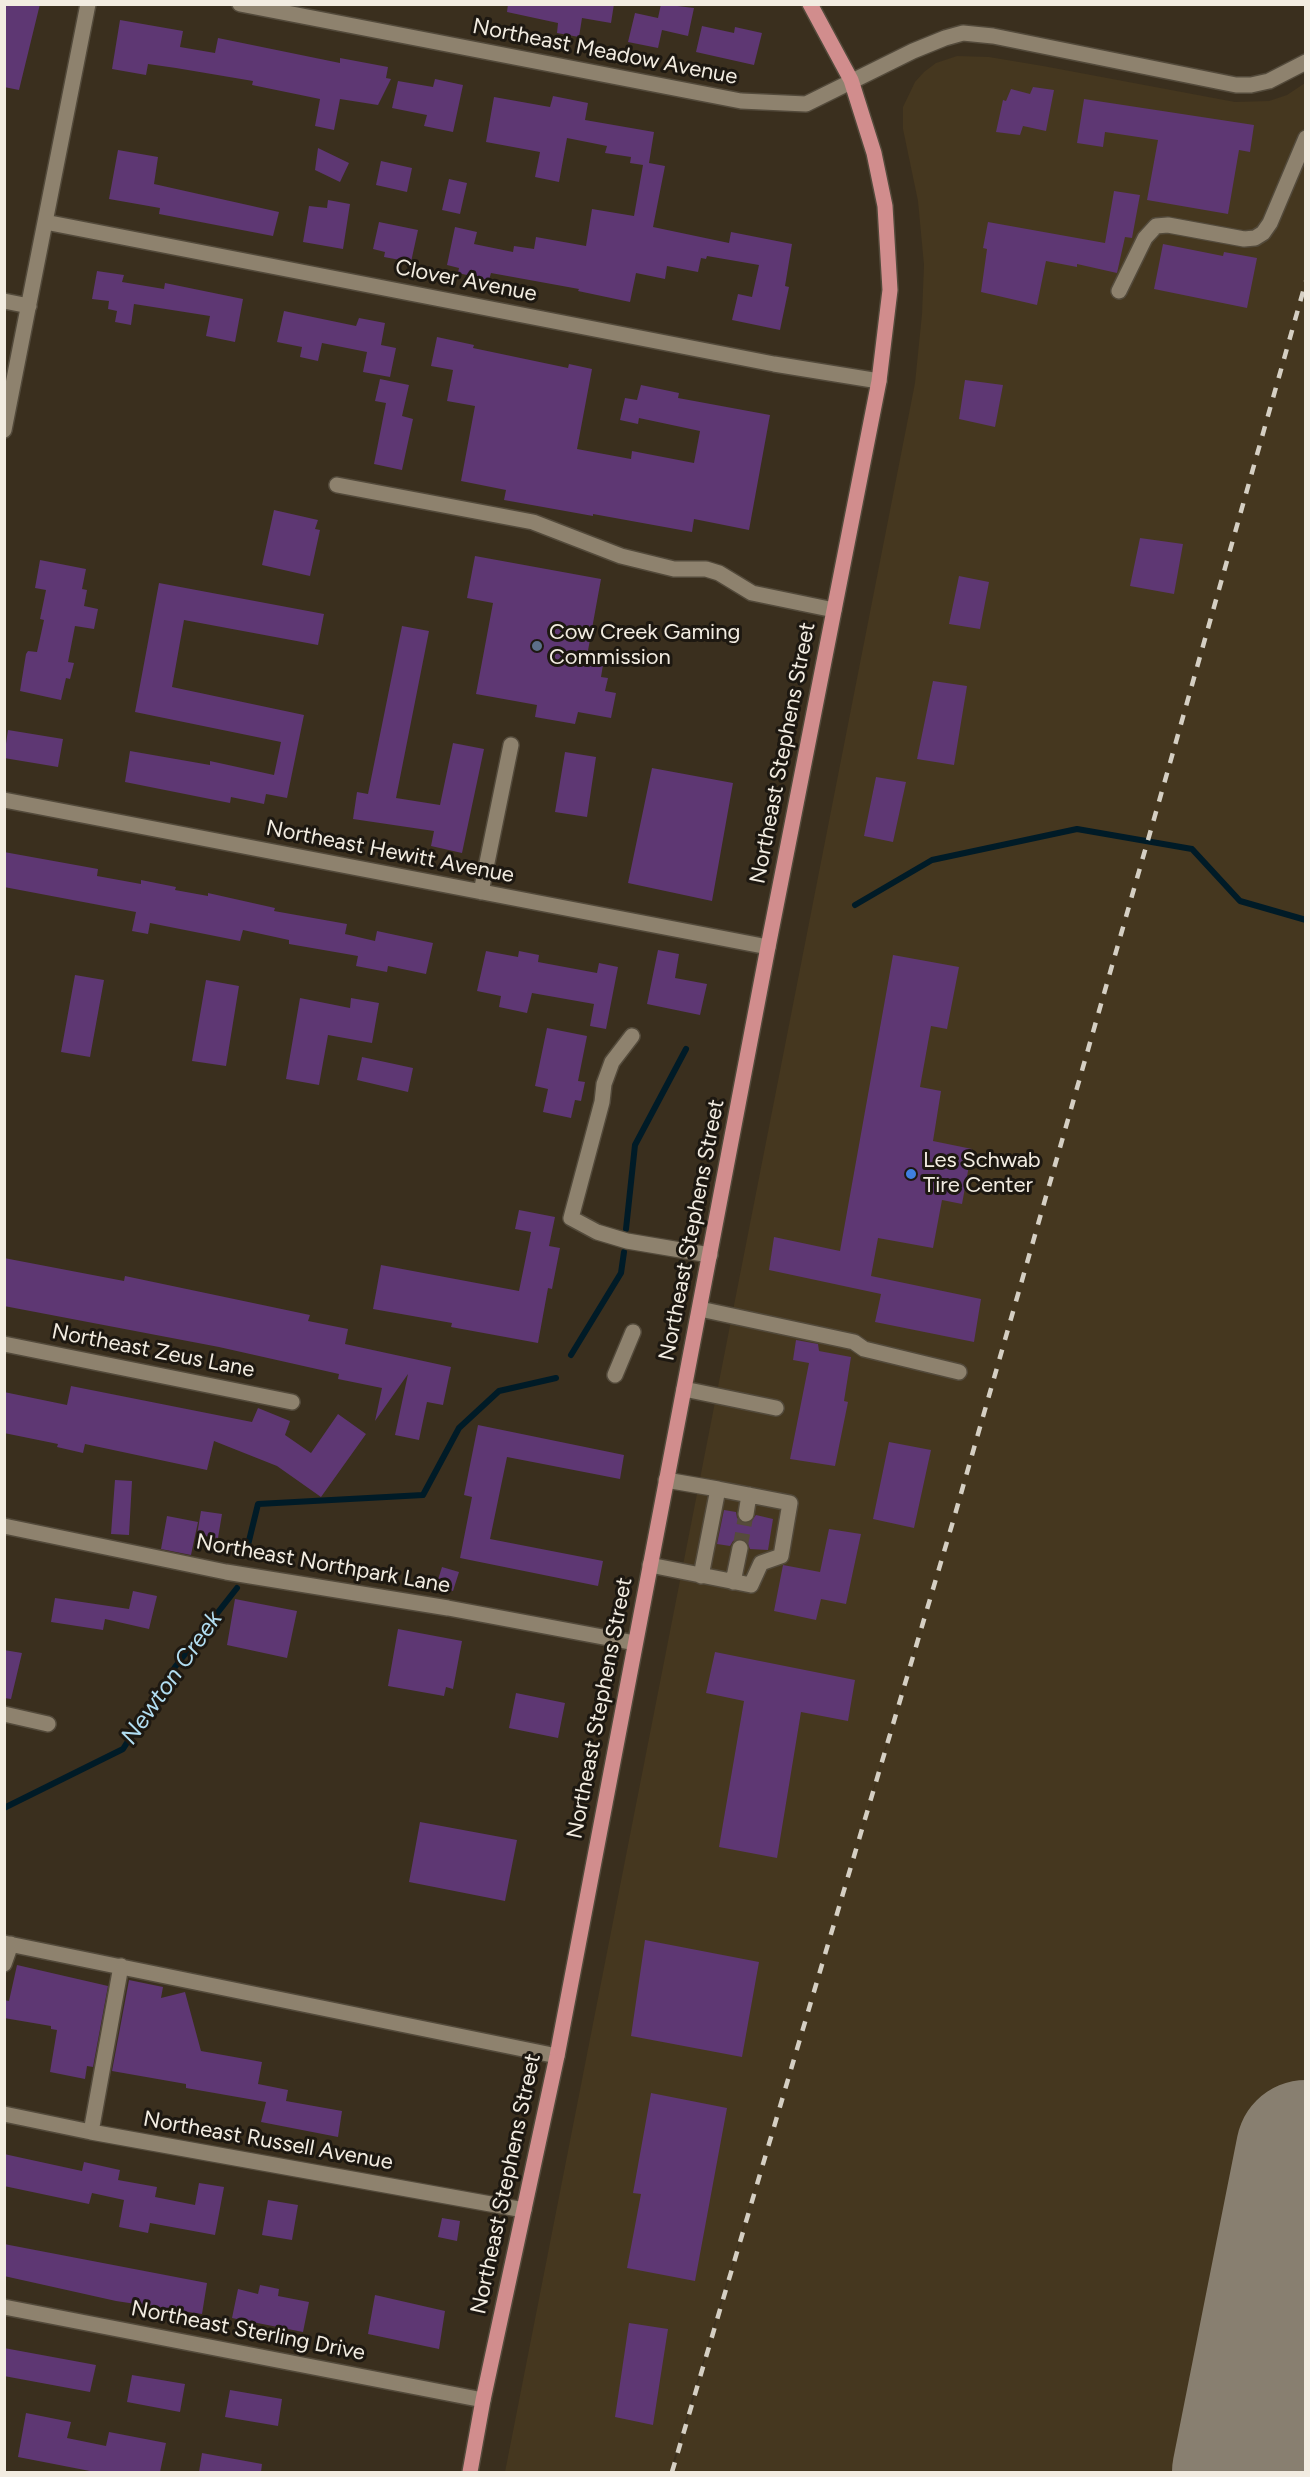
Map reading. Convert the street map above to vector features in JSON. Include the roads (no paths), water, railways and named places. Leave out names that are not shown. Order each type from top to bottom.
[{"type":"main road","name":"Northeast Stephens Street","points":[[470,2472],[483,2400],[557,2055],[768,947],[879,381],[890,290],[885,206],[874,153],[851,80],[810,4]]},
{"type":"street","points":[[4,430],[88,4]]},
{"type":"street","name":"Northeast Meadow Avenue","points":[[240,4],[741,101],[806,104],[851,80],[945,38],[963,33],[993,36],[1236,85],[1251,85],[1269,81],[1305,63]]},
{"type":"street","points":[[1119,291],[1145,238],[1156,226],[1168,225],[1244,239],[1255,238],[1263,233],[1270,223],[1305,138]]},
{"type":"street","name":"Clover Avenue","points":[[45,222],[774,364],[879,381]]},
{"type":"street","points":[[4,301],[29,306]]},
{"type":"street","points":[[337,485],[533,522],[608,552],[674,569],[706,569],[719,573],[752,593],[834,610]]},
{"type":"street","points":[[481,892],[511,745]]},
{"type":"street","name":"Northeast Hewitt Avenue","points":[[4,800],[768,947]]},
{"type":"street","points":[[632,1036],[612,1062],[604,1084],[602,1102],[571,1218],[597,1232],[627,1241],[710,1255]]},
{"type":"street","points":[[700,1309],[854,1342],[864,1348],[959,1372]]},
{"type":"street","points":[[615,1375],[633,1332]]},
{"type":"street","name":"Northeast Zeus Lane","points":[[4,1344],[292,1402]]},
{"type":"street","points":[[684,1389],[776,1408]]},
{"type":"street","points":[[650,1565],[751,1585],[761,1563],[781,1556],[790,1503],[666,1480]]},
{"type":"street","points":[[701,1575],[718,1489]]},
{"type":"street","points":[[746,1514],[749,1495]]},
{"type":"street","name":"Northeast Northpark Lane","points":[[4,1526],[226,1572],[448,1608],[635,1643]]},
{"type":"street","points":[[733,1582],[740,1548]]},
{"type":"street","points":[[4,1714],[48,1724]]},
{"type":"street","points":[[4,1964],[8,1944],[557,2055]]},
{"type":"street","points":[[91,2132],[121,1966]]},
{"type":"street","name":"Northeast Russell Avenue","points":[[4,2114],[91,2132],[524,2210]]},
{"type":"street","name":"Northeast Sterling Drive","points":[[4,2307],[483,2400]]},
{"type":"waterway","name":"Newton Creek","points":[[855,905],[932,860],[1077,829],[1192,849],[1240,901],[1306,920]]},
{"type":"waterway","name":"Newton Creek","points":[[626,1229],[635,1145],[686,1049]]},
{"type":"waterway","name":"Newton Creek","points":[[571,1355],[621,1273],[624,1252]]},
{"type":"waterway","name":"Newton Creek","points":[[246,1553],[258,1504],[423,1495],[459,1428],[499,1391],[556,1378]]},
{"type":"waterway","name":"Newton Creek","points":[[4,1808],[123,1749],[175,1667],[237,1588]]},
{"type":"tunnel","points":[[740,1548],[746,1514]]},
{"type":"railway","points":[[672,2472],[954,1518],[1306,281]]},
{"type":"place","name":"Cow Creek Gaming Commission","points":[[537,646]]},
{"type":"place","name":"Les Schwab Tire Center","points":[[911,1174]]}]
